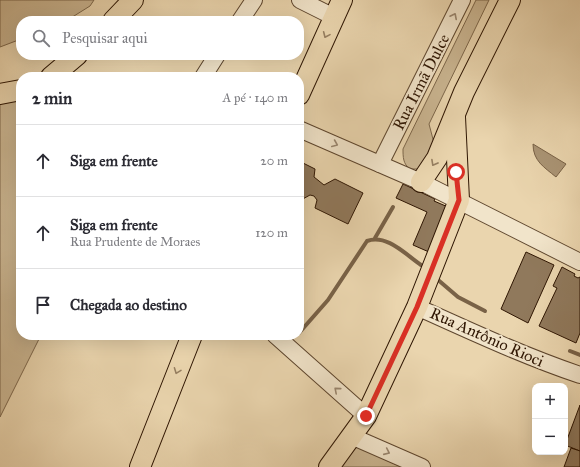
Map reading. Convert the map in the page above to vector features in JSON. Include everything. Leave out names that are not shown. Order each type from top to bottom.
[{"type":"main road","points":[[118,16],[133,0]]},
{"type":"main road","points":[[420,182],[437,158],[464,92],[510,0]]},
{"type":"main road","points":[[304,84],[338,9]]},
{"type":"main road","points":[[56,72],[70,60]]},
{"type":"main road","points":[[0,94],[16,91]]},
{"type":"main road","points":[[329,467],[366,416],[417,307],[459,200],[455,117]]},
{"type":"main road","points":[[140,467],[190,340]]},
{"type":"street","points":[[243,16],[254,0]]},
{"type":"street","points":[[300,0],[338,9]]},
{"type":"street","name":"Rua Irmã Dulce","points":[[380,164],[462,0]]},
{"type":"street","points":[[206,72],[215,60]]},
{"type":"street","points":[[304,131],[459,200],[531,239],[580,262]]},
{"type":"street","name":"Rua Antônio Rioci","points":[[417,307],[495,342],[580,375]]},
{"type":"street","points":[[281,340],[366,416]]},
{"type":"street","points":[[351,436],[422,467]]},
{"type":"shaded area","points":[[0,0],[94,0],[90,6],[74,16],[16,16],[16,41],[0,47]]},
{"type":"shaded area","points":[[476,0],[489,0],[429,124],[434,143],[420,169],[410,169],[403,158],[403,149]]},
{"type":"shaded area","points":[[16,97],[16,340],[38,340],[0,417],[0,100]]},
{"type":"shaded area","points":[[533,144],[566,164],[556,177],[543,167],[537,159],[533,150]]},
{"type":"shaded area","points":[[354,445],[401,467],[340,467]]},
{"type":"building","points":[[304,164],[315,169],[314,177],[324,185],[335,179],[363,193],[348,224],[315,208],[317,200],[314,196],[310,195],[304,198]]},
{"type":"building","points":[[403,184],[435,199],[434,201],[448,207],[429,252],[413,245],[427,212],[396,198]]},
{"type":"building","points":[[526,252],[554,265],[528,323],[501,309]]},
{"type":"building","points":[[562,267],[575,274],[574,276],[578,278],[580,277],[580,333],[576,343],[539,326],[557,288],[553,286]]},
{"type":"building","points":[[580,405],[580,451],[568,446],[568,437]]},
{"type":"building","points":[[571,448],[580,451],[580,467],[564,467]]},
{"type":"waterway","points":[[375,238],[393,207]]},
{"type":"waterway","points":[[304,327],[328,300],[367,241],[382,240],[396,246],[421,265]]},
{"type":"waterway","points":[[437,279],[458,297],[485,311]]},
{"type":"waterway","points":[[570,351],[580,355]]},
{"type":"route","points":[[366,416],[417,307],[459,200],[456,172]]}]
